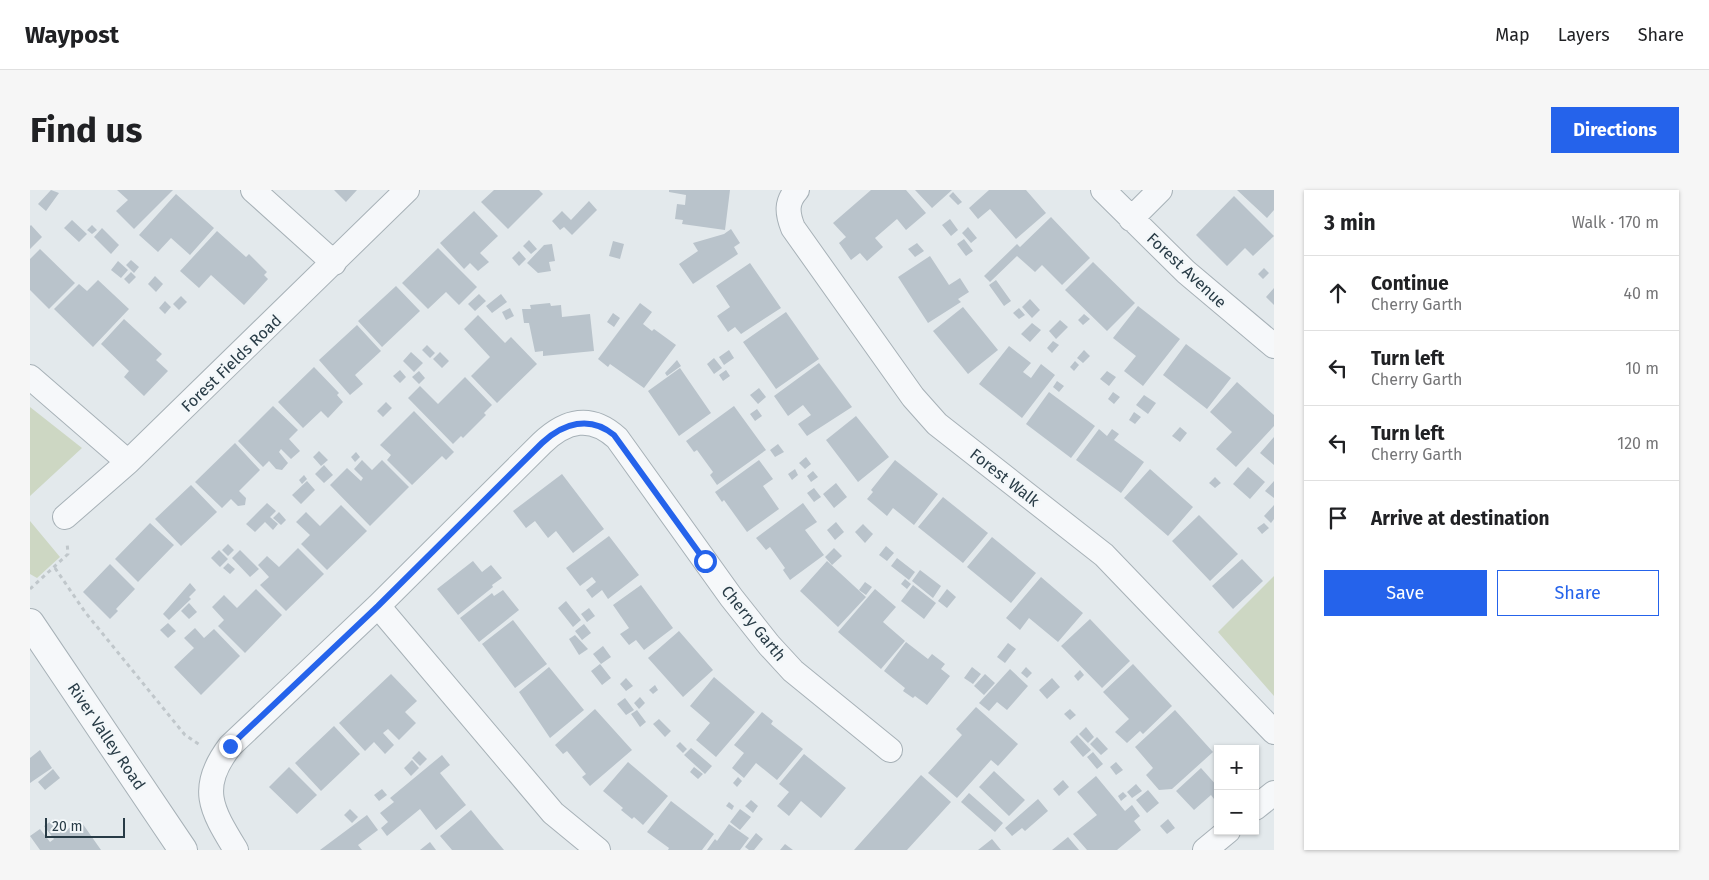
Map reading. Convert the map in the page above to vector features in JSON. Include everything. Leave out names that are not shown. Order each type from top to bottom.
[{"type":"street","points":[[253,190],[334,264]]},
{"type":"street","name":"Forest Fields Road","points":[[64,517],[128,462],[334,264],[407,190]]},
{"type":"street","name":"Forest Walk","points":[[797,190],[789,200],[788,210],[794,228],[912,397],[937,424],[1082,536],[1114,564],[1274,732]]},
{"type":"street","name":"Forest Avenue","points":[[1103,190],[1186,272],[1274,346]]},
{"type":"street","points":[[1131,219],[1160,190]]},
{"type":"street","points":[[30,377],[128,462]]},
{"type":"street","name":"Cherry Garth","points":[[236,850],[214,815],[210,784],[218,762],[230,746],[378,606],[546,440],[559,430],[574,424],[590,422],[603,426],[617,438],[731,597],[788,665],[838,709],[890,750]]},
{"type":"street","points":[[378,606],[553,813],[598,850]]},
{"type":"street","name":"River Valley Road","points":[[30,623],[183,850]]},
{"type":"street","points":[[1259,805],[1274,793]]},
{"type":"street","points":[[1206,850],[1223,835]]},
{"type":"path","points":[[30,589],[68,554],[64,517]]},
{"type":"path","points":[[55,568],[85,612],[186,735],[200,745],[205,739]]},
{"type":"green space","points":[[30,407],[82,448],[30,496]]},
{"type":"green space","points":[[30,521],[60,557],[37,578],[30,574]]},
{"type":"green space","points":[[1274,576],[1274,696],[1218,632]]},
{"type":"building","points":[[51,190],[59,193],[46,211],[38,204]]},
{"type":"building","points":[[117,190],[173,190],[134,229],[116,211],[128,200]]},
{"type":"building","points":[[334,190],[357,190],[346,202]]},
{"type":"building","points":[[494,190],[539,190],[543,194],[508,229],[481,202]]},
{"type":"building","points":[[669,190],[730,190],[725,230],[682,224],[683,220],[675,219],[677,204],[685,205],[686,195],[669,192]]},
{"type":"building","points":[[871,190],[906,190],[926,213],[906,230],[897,219],[875,238],[883,247],[867,261],[860,253],[851,260],[839,243],[846,237],[833,223]]},
{"type":"building","points":[[915,190],[952,190],[932,208]]},
{"type":"building","points":[[989,190],[1026,190],[1046,213],[1016,239],[990,209],[978,219],[969,208]]},
{"type":"building","points":[[1237,190],[1274,190],[1274,210],[1267,218]]},
{"type":"building","points":[[953,192],[962,202],[958,205],[949,196]]},
{"type":"building","points":[[176,194],[214,228],[190,255],[171,238],[158,252],[139,235]]},
{"type":"building","points":[[1234,196],[1274,236],[1253,256],[1245,248],[1227,266],[1196,235]]},
{"type":"building","points":[[589,201],[597,210],[572,235],[564,227],[560,230],[552,221],[562,211],[571,220]]},
{"type":"building","points":[[474,211],[498,236],[480,253],[489,262],[478,271],[470,263],[464,269],[440,243]]},
{"type":"building","points":[[1051,217],[1090,258],[1062,285],[1042,265],[1035,272],[1017,256],[990,282],[984,276],[1017,244],[1020,247]]},
{"type":"building","points":[[950,219],[958,230],[951,236],[942,225]]},
{"type":"building","points":[[72,220],[87,234],[79,242],[64,228]]},
{"type":"building","points":[[92,225],[97,230],[92,234],[87,230]]},
{"type":"building","points":[[30,226],[42,237],[30,249]]},
{"type":"building","points":[[968,227],[977,238],[971,243],[962,233]]},
{"type":"building","points":[[102,228],[119,245],[111,254],[94,237]]},
{"type":"building","points":[[731,229],[740,243],[734,247],[738,254],[693,284],[679,264],[698,251],[693,243],[724,234]]},
{"type":"building","points":[[217,231],[246,257],[249,254],[267,272],[264,275],[268,279],[244,305],[211,275],[199,288],[180,271]]},
{"type":"building","points":[[964,239],[973,251],[966,256],[957,244]]},
{"type":"building","points":[[529,240],[537,249],[531,254],[523,246]]},
{"type":"building","points":[[613,241],[624,244],[620,259],[609,256]]},
{"type":"building","points":[[917,243],[924,251],[915,257],[908,249]]},
{"type":"building","points":[[552,244],[555,261],[549,262],[551,271],[538,273],[527,263],[544,245]]},
{"type":"building","points":[[438,248],[477,287],[459,305],[446,292],[428,309],[402,283]]},
{"type":"building","points":[[40,249],[75,283],[49,309],[30,290],[30,259]]},
{"type":"building","points":[[519,251],[526,259],[519,266],[512,258]]},
{"type":"building","points":[[930,256],[949,285],[960,278],[969,292],[958,299],[961,302],[928,323],[898,277]]},
{"type":"building","points":[[131,260],[139,267],[134,273],[126,265]]},
{"type":"building","points":[[118,261],[128,270],[121,278],[111,270]]},
{"type":"building","points":[[1093,262],[1135,303],[1107,331],[1065,290]]},
{"type":"building","points":[[750,263],[781,308],[741,334],[735,327],[728,332],[717,316],[730,307],[716,286]]},
{"type":"building","points":[[1264,268],[1269,273],[1263,279],[1258,274]]},
{"type":"building","points":[[131,272],[136,277],[129,284],[124,279]]},
{"type":"building","points":[[155,276],[163,284],[156,292],[148,284]]},
{"type":"building","points":[[98,280],[129,309],[93,347],[54,309],[79,284],[87,291]]},
{"type":"building","points":[[996,280],[1011,301],[1004,306],[989,285]]},
{"type":"building","points":[[396,286],[420,311],[382,347],[358,321]]},
{"type":"building","points":[[1274,288],[1274,305],[1266,297]]},
{"type":"building","points":[[479,294],[486,301],[475,311],[468,304]]},
{"type":"building","points":[[501,294],[507,302],[492,313],[486,306]]},
{"type":"building","points":[[181,296],[187,302],[179,310],[173,304]]},
{"type":"building","points":[[1030,299],[1040,310],[1032,318],[1022,307]]},
{"type":"building","points":[[165,301],[171,307],[165,314],[159,308]]},
{"type":"building","points":[[550,303],[551,306],[561,305],[562,317],[590,314],[594,351],[543,356],[543,351],[535,352],[529,323],[524,323],[522,309],[531,309],[530,305]]},
{"type":"building","points":[[640,303],[652,312],[643,324],[652,331],[654,329],[676,345],[644,388],[610,364],[608,367],[598,359]]},
{"type":"building","points":[[1138,306],[1180,339],[1143,386],[1124,371],[1136,356],[1113,338]]},
{"type":"building","points":[[963,307],[998,350],[968,374],[933,331]]},
{"type":"building","points":[[510,308],[514,316],[506,320],[502,312]]},
{"type":"building","points":[[1019,308],[1025,315],[1019,319],[1013,313]]},
{"type":"building","points":[[786,312],[819,359],[776,389],[743,342]]},
{"type":"building","points":[[613,313],[620,318],[614,327],[607,322]]},
{"type":"building","points":[[1084,314],[1090,319],[1083,325],[1078,320]]},
{"type":"building","points":[[478,315],[505,343],[511,337],[537,364],[497,403],[471,376],[490,357],[464,329]]},
{"type":"building","points":[[124,319],[162,354],[156,360],[168,371],[144,396],[124,377],[129,371],[101,344]]},
{"type":"building","points":[[1060,320],[1068,327],[1056,339],[1049,331]]},
{"type":"building","points":[[1032,323],[1041,330],[1030,342],[1021,334]]},
{"type":"building","points":[[357,325],[381,351],[355,375],[363,384],[350,395],[319,360]]},
{"type":"building","points":[[1053,341],[1059,345],[1052,353],[1047,348]]},
{"type":"building","points":[[1186,344],[1231,378],[1207,409],[1163,375]]},
{"type":"building","points":[[427,345],[435,353],[430,358],[422,350]]},
{"type":"building","points":[[1009,346],[1031,363],[1023,372],[1031,378],[1041,364],[1055,375],[1022,418],[979,384]]},
{"type":"building","points":[[729,350],[734,358],[724,365],[719,357]]},
{"type":"building","points":[[1084,350],[1090,356],[1083,363],[1077,358]]},
{"type":"building","points":[[411,352],[423,363],[414,372],[403,361]]},
{"type":"building","points":[[440,352],[449,361],[442,368],[433,359]]},
{"type":"building","points":[[714,358],[722,368],[714,374],[707,364]]},
{"type":"building","points":[[677,360],[681,366],[667,376],[665,373]]},
{"type":"building","points":[[1075,361],[1079,365],[1074,371],[1070,367]]},
{"type":"building","points":[[819,363],[852,407],[807,436],[798,424],[811,415],[803,405],[788,416],[774,396]]},
{"type":"building","points":[[314,367],[339,393],[337,395],[343,402],[328,418],[321,411],[303,428],[278,402]]},
{"type":"building","points":[[680,368],[711,413],[679,436],[648,391]]},
{"type":"building","points":[[400,370],[406,377],[400,383],[393,376]]},
{"type":"building","points":[[726,370],[730,376],[723,381],[719,375]]},
{"type":"building","points":[[419,371],[425,378],[419,384],[412,377]]},
{"type":"building","points":[[1107,371],[1116,377],[1109,386],[1100,379]]},
{"type":"building","points":[[465,377],[492,405],[484,413],[486,415],[463,438],[461,436],[453,444],[408,398],[420,386],[438,404]]},
{"type":"building","points":[[1057,381],[1064,386],[1059,392],[1053,387]]},
{"type":"building","points":[[1237,382],[1274,415],[1274,426],[1236,467],[1216,449],[1232,432],[1210,412]]},
{"type":"building","points":[[759,388],[766,397],[758,404],[750,395]]},
{"type":"building","points":[[1049,392],[1095,426],[1071,458],[1026,424]]},
{"type":"building","points":[[1113,392],[1120,397],[1114,404],[1108,399]]},
{"type":"building","points":[[1144,395],[1156,403],[1148,414],[1136,405]]},
{"type":"building","points":[[386,402],[392,408],[383,417],[377,411]]},
{"type":"building","points":[[273,406],[298,430],[289,439],[300,451],[291,459],[281,449],[279,452],[288,463],[282,470],[276,469],[269,461],[263,467],[238,441]]},
{"type":"building","points":[[734,406],[766,450],[717,485],[710,475],[713,472],[697,450],[694,452],[686,441]]},
{"type":"building","points":[[757,409],[762,416],[755,421],[750,414]]},
{"type":"building","points":[[414,411],[454,452],[446,460],[442,456],[412,485],[387,460],[391,455],[380,445]]},
{"type":"building","points":[[1134,412],[1141,417],[1135,424],[1129,420]]},
{"type":"building","points":[[856,416],[889,457],[858,482],[826,440]]},
{"type":"building","points":[[1180,427],[1187,433],[1180,442],[1172,436]]},
{"type":"building","points":[[1099,429],[1107,436],[1112,429],[1119,434],[1114,440],[1144,462],[1121,493],[1076,460]]},
{"type":"building","points":[[1274,437],[1274,465],[1260,453]]},
{"type":"building","points":[[235,443],[260,470],[239,491],[246,498],[245,505],[238,506],[231,499],[222,508],[195,482]]},
{"type":"building","points":[[778,444],[784,452],[775,457],[770,450]]},
{"type":"building","points":[[319,451],[328,460],[321,466],[313,457]]},
{"type":"building","points":[[356,452],[360,457],[355,462],[351,457]]},
{"type":"building","points":[[806,457],[811,464],[805,469],[799,463]]},
{"type":"building","points":[[362,460],[372,470],[382,460],[409,487],[370,526],[330,485],[347,468],[361,481],[363,478],[354,469]]},
{"type":"building","points":[[759,460],[773,479],[763,486],[779,509],[747,532],[724,500],[722,502],[715,492]]},
{"type":"building","points":[[895,460],[938,494],[914,525],[893,508],[887,516],[867,499],[873,492],[871,490]]},
{"type":"building","points":[[324,465],[333,475],[324,483],[315,474]]},
{"type":"building","points":[[1248,467],[1265,482],[1250,499],[1233,484]]},
{"type":"building","points":[[795,469],[798,475],[792,480],[788,474]]},
{"type":"building","points":[[1150,469],[1193,507],[1168,536],[1124,498]]},
{"type":"building","points":[[813,471],[818,477],[811,482],[807,476]]},
{"type":"building","points":[[562,474],[604,529],[573,553],[556,531],[548,538],[535,521],[526,528],[513,511]]},
{"type":"building","points":[[304,475],[307,479],[302,484],[299,480]]},
{"type":"building","points":[[1215,477],[1221,483],[1215,488],[1209,483]]},
{"type":"building","points":[[307,481],[315,490],[301,504],[292,495]]},
{"type":"building","points":[[1274,481],[1274,498],[1265,491]]},
{"type":"building","points":[[836,483],[847,497],[834,508],[823,494]]},
{"type":"building","points":[[191,485],[217,512],[181,546],[155,519]]},
{"type":"building","points":[[814,488],[821,497],[814,502],[807,493]]},
{"type":"building","points":[[943,497],[988,533],[963,563],[918,527]]},
{"type":"building","points":[[267,503],[276,511],[270,517],[278,524],[273,530],[265,522],[255,532],[246,524]]},
{"type":"building","points":[[803,503],[817,522],[805,530],[824,555],[790,580],[783,570],[785,568],[770,547],[766,550],[756,538]]},
{"type":"building","points":[[341,505],[367,531],[327,570],[301,544],[310,535],[296,522],[306,512],[320,526]]},
{"type":"building","points":[[1274,505],[1274,519],[1271,523],[1264,516]]},
{"type":"building","points":[[279,512],[286,520],[281,525],[273,518]]},
{"type":"building","points":[[1199,515],[1238,554],[1210,581],[1172,541]]},
{"type":"building","points":[[836,522],[844,532],[835,540],[827,530]]},
{"type":"building","points":[[150,523],[174,545],[138,582],[115,559]]},
{"type":"building","points":[[1264,523],[1269,528],[1262,534],[1257,528]]},
{"type":"building","points":[[863,524],[873,534],[865,543],[855,532]]},
{"type":"building","points":[[609,536],[639,575],[608,599],[602,590],[592,598],[586,590],[596,582],[592,577],[580,586],[566,568]]},
{"type":"building","points":[[992,537],[1036,573],[1011,603],[967,567]]},
{"type":"building","points":[[228,544],[234,550],[228,556],[222,550]]},
{"type":"building","points":[[886,546],[894,553],[887,561],[879,555]]},
{"type":"building","points":[[298,548],[324,574],[286,611],[260,585],[269,577],[258,565],[267,556],[279,567]]},
{"type":"building","points":[[834,548],[842,556],[832,565],[825,557]]},
{"type":"building","points":[[219,550],[228,559],[220,567],[211,558]]},
{"type":"building","points":[[240,550],[259,569],[250,577],[232,558]]},
{"type":"building","points":[[897,558],[915,572],[909,580],[891,566]]},
{"type":"building","points":[[1242,559],[1263,581],[1233,609],[1212,586]]},
{"type":"building","points":[[473,561],[482,572],[491,565],[502,578],[458,615],[437,589]]},
{"type":"building","points":[[827,561],[866,597],[838,627],[800,591]]},
{"type":"building","points":[[228,563],[235,569],[230,574],[223,568]]},
{"type":"building","points":[[110,564],[135,589],[116,609],[118,611],[110,619],[83,592]]},
{"type":"building","points":[[920,570],[941,586],[933,598],[912,581]]},
{"type":"building","points":[[1041,577],[1083,613],[1058,642],[1029,618],[1020,630],[1006,618]]},
{"type":"building","points":[[905,579],[911,584],[907,589],[901,584]]},
{"type":"building","points":[[865,582],[872,587],[866,595],[859,590]]},
{"type":"building","points":[[190,583],[196,590],[189,597],[191,599],[169,620],[163,614]]},
{"type":"building","points":[[641,585],[673,628],[644,650],[636,640],[629,645],[620,634],[629,628],[613,605]]},
{"type":"building","points":[[913,585],[936,603],[924,619],[901,601]]},
{"type":"building","points":[[256,589],[282,615],[245,653],[218,626],[224,620],[212,607],[224,595],[237,608]]},
{"type":"building","points":[[875,589],[896,607],[883,622],[905,641],[881,669],[838,632]]},
{"type":"building","points":[[947,589],[956,597],[947,608],[938,601]]},
{"type":"building","points":[[503,590],[519,610],[479,642],[460,618],[492,593],[494,596]]},
{"type":"building","points":[[566,601],[581,620],[573,627],[558,608]]},
{"type":"building","points":[[189,603],[197,612],[189,619],[181,611]]},
{"type":"building","points":[[589,608],[595,616],[587,622],[581,614]]},
{"type":"building","points":[[1090,619],[1130,661],[1102,688],[1061,646]]},
{"type":"building","points":[[513,620],[547,664],[515,688],[482,644]]},
{"type":"building","points":[[168,623],[176,631],[168,638],[160,630]]},
{"type":"building","points":[[584,624],[591,633],[582,640],[575,631]]},
{"type":"building","points":[[195,628],[204,638],[214,629],[240,656],[201,695],[174,667],[194,648],[184,638]]},
{"type":"building","points":[[679,631],[713,670],[683,697],[648,658]]},
{"type":"building","points":[[575,635],[588,649],[579,655],[569,639]]},
{"type":"building","points":[[906,642],[928,659],[932,654],[945,664],[941,669],[950,676],[927,705],[915,696],[913,698],[903,691],[905,688],[884,671]]},
{"type":"building","points":[[1008,643],[1016,649],[1005,663],[997,657]]},
{"type":"building","points":[[603,646],[611,657],[601,664],[593,654]]},
{"type":"building","points":[[600,664],[611,678],[602,685],[591,671]]},
{"type":"building","points":[[1133,664],[1172,706],[1143,734],[1140,731],[1127,743],[1115,732],[1129,719],[1103,692]]},
{"type":"building","points":[[549,667],[584,710],[550,738],[519,692]]},
{"type":"building","points":[[972,667],[981,674],[973,684],[964,678]]},
{"type":"building","points":[[1026,667],[1032,673],[1027,678],[1021,673]]},
{"type":"building","points":[[1010,669],[1028,686],[1007,710],[997,702],[989,711],[979,703]]},
{"type":"building","points":[[1080,670],[1084,675],[1078,681],[1074,676]]},
{"type":"building","points":[[391,674],[417,701],[405,712],[416,723],[399,740],[388,729],[383,733],[394,745],[385,754],[374,742],[365,751],[339,723]]},
{"type":"building","points":[[985,674],[995,683],[984,695],[974,686]]},
{"type":"building","points":[[714,677],[755,712],[716,757],[696,740],[710,723],[690,706]]},
{"type":"building","points":[[626,678],[633,686],[626,691],[620,684]]},
{"type":"building","points":[[1052,678],[1060,687],[1047,699],[1039,690]]},
{"type":"building","points":[[655,685],[658,690],[653,694],[649,690]]},
{"type":"building","points":[[640,697],[645,703],[639,709],[634,703]]},
{"type":"building","points":[[625,698],[634,710],[626,715],[617,704]]},
{"type":"building","points":[[976,707],[1018,744],[998,766],[991,760],[957,798],[928,773],[962,735],[956,729]]},
{"type":"building","points":[[595,709],[632,750],[590,786],[582,777],[586,774],[567,751],[563,754],[555,745]]},
{"type":"building","points":[[1070,709],[1076,715],[1070,720],[1064,714]]},
{"type":"building","points":[[637,710],[646,722],[640,727],[631,714]]},
{"type":"building","points":[[1175,710],[1213,752],[1172,789],[1159,790],[1146,775],[1153,768],[1135,747]]},
{"type":"building","points":[[762,712],[773,721],[771,724],[803,749],[777,780],[756,763],[744,778],[732,768],[744,753],[734,745]]},
{"type":"building","points":[[659,719],[671,731],[665,737],[653,724]]},
{"type":"building","points":[[334,726],[360,754],[321,791],[295,763]]},
{"type":"building","points":[[1086,727],[1094,737],[1088,743],[1079,734]]},
{"type":"building","points":[[1077,735],[1091,750],[1083,757],[1070,742]]},
{"type":"building","points":[[1097,737],[1108,749],[1101,755],[1090,744]]},
{"type":"building","points":[[680,742],[687,749],[683,753],[676,746]]},
{"type":"building","points":[[691,748],[712,766],[705,774],[684,755]]},
{"type":"building","points":[[40,750],[52,768],[30,783],[30,758]]},
{"type":"building","points":[[419,751],[427,759],[420,766],[412,758]]},
{"type":"building","points":[[1093,752],[1103,764],[1097,769],[1087,757]]},
{"type":"building","points":[[804,754],[846,788],[821,818],[801,801],[789,816],[777,806],[789,792],[779,784]]},
{"type":"building","points":[[442,755],[450,765],[440,773],[466,805],[436,830],[420,809],[387,836],[381,828],[388,822],[380,813],[394,802],[390,798]]},
{"type":"building","points":[[412,760],[419,768],[411,776],[404,768]]},
{"type":"building","points":[[628,762],[668,796],[643,825],[634,817],[632,819],[621,810],[623,808],[603,791]]},
{"type":"building","points":[[1116,762],[1123,770],[1116,775],[1110,767]]},
{"type":"building","points":[[289,767],[317,795],[297,814],[269,787]]},
{"type":"building","points":[[694,767],[703,774],[698,779],[690,772]]},
{"type":"building","points":[[1201,768],[1214,783],[1214,799],[1211,795],[1194,810],[1176,791]]},
{"type":"building","points":[[53,769],[60,778],[45,790],[38,782]]},
{"type":"building","points":[[994,771],[1025,800],[1009,816],[979,787]]},
{"type":"building","points":[[921,775],[951,802],[907,850],[854,850]]},
{"type":"building","points":[[1096,776],[1125,811],[1132,805],[1140,816],[1134,821],[1141,830],[1117,850],[1087,850],[1073,834],[1097,815],[1077,792]]},
{"type":"building","points":[[738,777],[742,781],[737,787],[733,783]]},
{"type":"building","points":[[1063,780],[1069,787],[1059,796],[1053,789]]},
{"type":"building","points":[[1136,784],[1142,791],[1132,798],[1127,792]]},
{"type":"building","points":[[382,789],[387,795],[379,801],[374,795]]},
{"type":"building","points":[[1148,790],[1159,803],[1147,813],[1136,800]]},
{"type":"building","points":[[1123,792],[1127,796],[1121,801],[1118,796]]},
{"type":"building","points":[[969,793],[1003,823],[995,832],[961,802]]},
{"type":"building","points":[[1038,799],[1048,811],[1025,831],[1022,828],[1012,836],[1005,828]]},
{"type":"building","points":[[751,800],[758,806],[753,813],[745,806]]},
{"type":"building","points":[[671,801],[714,834],[702,850],[668,850],[669,848],[647,832]]},
{"type":"building","points":[[729,802],[734,806],[732,810],[726,806]]},
{"type":"building","points":[[350,809],[358,817],[352,823],[344,815]]},
{"type":"building","points":[[740,809],[751,817],[740,830],[730,822]]},
{"type":"building","points":[[471,810],[504,850],[452,850],[440,836]]},
{"type":"building","points":[[367,815],[378,830],[358,845],[362,850],[320,850]]},
{"type":"building","points":[[54,819],[64,832],[80,820],[101,850],[40,850],[30,836],[40,829],[50,842],[54,839],[44,826]]},
{"type":"building","points":[[1168,819],[1175,828],[1167,834],[1160,826]]},
{"type":"building","points":[[729,824],[749,838],[740,850],[707,850],[715,839],[717,841]]},
{"type":"building","points":[[756,833],[763,839],[754,850],[749,850],[745,847]]},
{"type":"building","points":[[1068,837],[1079,850],[1052,850]]},
{"type":"building","points":[[992,839],[1001,850],[978,850]]},
{"type":"building","points":[[430,842],[436,850],[420,850]]},
{"type":"building","points":[[785,844],[793,850],[780,850]]},
{"type":"route","points":[[230,746],[378,606],[542,443],[562,428],[590,422],[603,426],[614,435],[705,561]]}]
